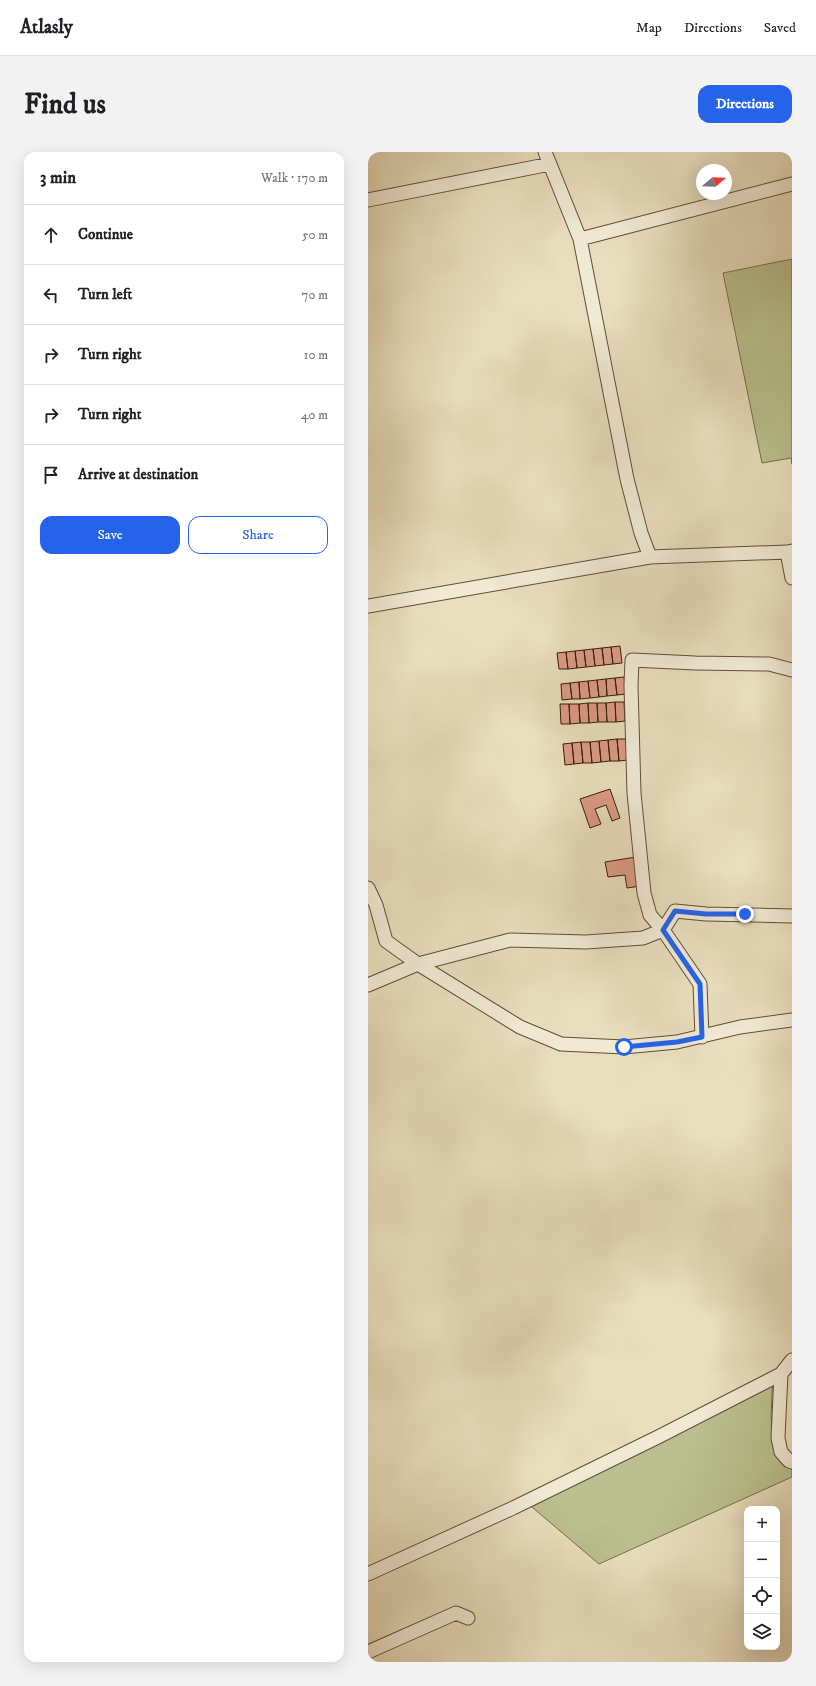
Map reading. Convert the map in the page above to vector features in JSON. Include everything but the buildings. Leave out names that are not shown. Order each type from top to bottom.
[{"type":"street","points":[[545,152],[580,239],[627,479],[641,533],[650,557]]},
{"type":"street","points":[[368,200],[550,164]]},
{"type":"street","points":[[580,239],[792,184]]},
{"type":"street","points":[[368,606],[650,557],[790,552],[792,578]]},
{"type":"street","points":[[702,1037],[700,984],[663,930],[650,915],[644,893],[634,793],[631,685],[632,660],[687,663],[769,664],[792,670]]},
{"type":"street","points":[[368,888],[376,905],[386,941],[418,964],[520,1027],[561,1044],[624,1047],[677,1042],[740,1027],[792,1020]]},
{"type":"street","points":[[368,985],[418,964],[510,940],[600,941],[643,938],[663,930],[675,911],[706,914],[792,916]]},
{"type":"street","points":[[368,1574],[527,1501],[658,1437],[781,1374],[792,1360]]},
{"type":"street","points":[[781,1374],[778,1438],[782,1452],[789,1461],[792,1462]]},
{"type":"street","points":[[368,1652],[456,1613],[468,1618]]},
{"type":"green space","points":[[792,259],[792,464],[791,458],[762,463],[723,273]]},
{"type":"green space","points":[[773,1371],[771,1416],[774,1451],[787,1464],[792,1465],[792,1477],[599,1564],[526,1502]]},
{"type":"route","points":[[624,1047],[677,1042],[702,1037],[700,984],[663,930],[675,911],[706,914],[745,914]]}]
